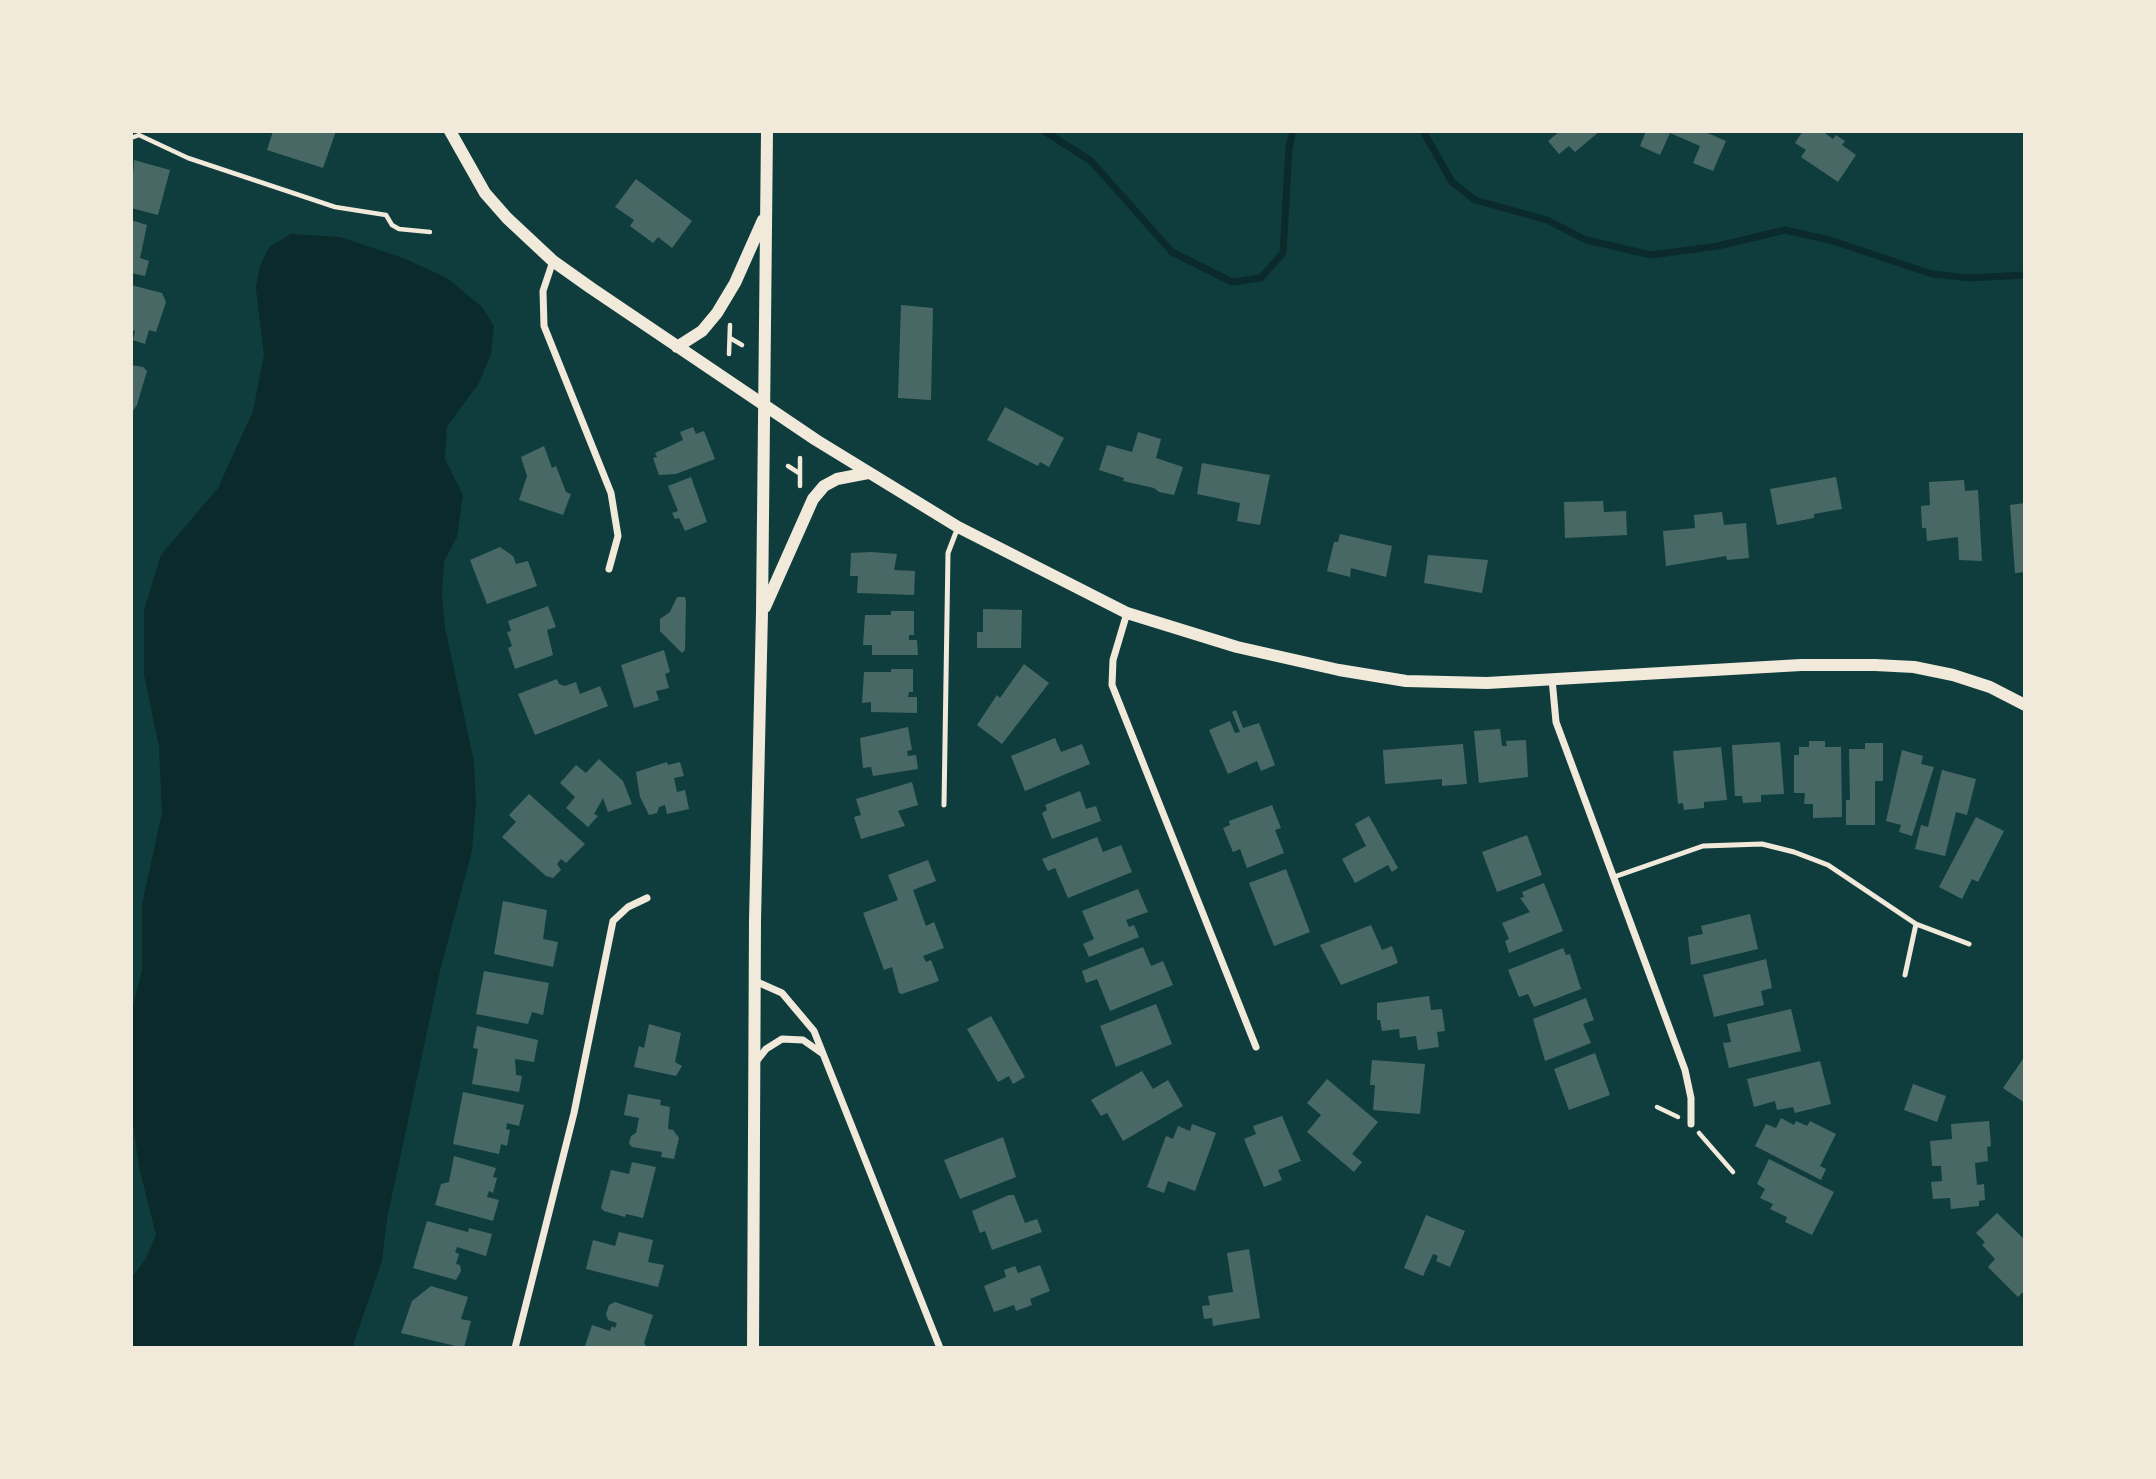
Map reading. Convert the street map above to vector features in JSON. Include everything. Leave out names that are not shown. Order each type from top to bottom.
[{"type":"street","points":[[450,131],[485,193],[553,261],[677,347],[868,473],[958,527],[1126,613],[1237,647],[1381,678],[1430,683],[1790,666],[1875,665],[1914,667],[1953,675],[1990,687],[2025,705]]},
{"type":"street","points":[[753,1348],[754,981],[762,612],[767,131]]},
{"type":"street","points":[[677,347],[702,331],[717,313],[735,283],[765,214]]},
{"type":"street","points":[[553,261],[543,291],[544,326],[611,493],[618,536],[609,569]]},
{"type":"street","points":[[762,612],[813,499],[824,486],[837,479],[868,473]]},
{"type":"street","points":[[1126,613],[1113,660],[1112,685],[1256,1046]]},
{"type":"street","points":[[1552,679],[1556,722],[1685,1070],[1691,1098],[1691,1124]]},
{"type":"street","points":[[515,1348],[574,1112],[613,921],[628,907],[647,898]]},
{"type":"street","points":[[754,981],[782,993],[814,1031],[940,1348]]},
{"type":"street","points":[[755,1064],[766,1049],[782,1039],[803,1040],[824,1054]]},
{"type":"lane","points":[[944,804],[948,553],[958,527]]},
{"type":"lane","points":[[1614,877],[1703,846],[1762,844],[1828,865],[1916,924],[1969,944]]},
{"type":"lane","points":[[1905,975],[1916,924]]},
{"type":"path","points":[[131,138],[139,135],[188,158],[335,206],[386,215],[392,225],[399,229],[430,232]]},
{"type":"path","points":[[725,317],[731,320],[729,354]]},
{"type":"path","points":[[730,338],[742,345]]},
{"type":"path","points":[[800,458],[800,491],[805,494]]},
{"type":"path","points":[[788,466],[800,473]]},
{"type":"water","points":[[291,234],[340,237],[403,258],[447,278],[482,307],[494,326],[491,354],[479,383],[447,427],[445,459],[463,495],[457,537],[444,561],[442,594],[445,628],[474,761],[476,803],[472,851],[440,971],[387,1219],[382,1261],[352,1348],[131,1348],[131,1279],[146,1258],[156,1235],[139,1167],[131,1110],[131,1013],[142,970],[142,904],[162,813],[159,747],[144,675],[144,610],[161,555],[218,488],[253,411],[264,355],[256,289],[259,268],[269,247]]},
{"type":"building","points":[[273,131],[336,131],[323,168],[267,150]]},
{"type":"building","points":[[1560,131],[1600,131],[1575,152],[1569,146],[1559,154],[1548,141]]},
{"type":"building","points":[[1646,131],[1703,131],[1726,141],[1713,171],[1693,163],[1700,146],[1670,133],[1660,155],[1640,146]]},
{"type":"building","points":[[1803,131],[1822,131],[1833,139],[1836,135],[1845,141],[1842,145],[1856,155],[1838,182],[1801,157],[1806,150],[1795,143]]},
{"type":"building","points":[[134,160],[170,170],[158,215],[131,208]]},
{"type":"building","points":[[636,179],[692,221],[672,248],[658,237],[653,243],[630,226],[634,220],[615,207]]},
{"type":"building","points":[[131,220],[147,225],[140,258],[149,261],[145,276],[131,273]]},
{"type":"building","points":[[131,285],[162,293],[166,302],[156,332],[149,330],[145,344],[133,340],[135,331],[131,330]]},
{"type":"building","points":[[901,305],[933,308],[931,400],[898,398]]},
{"type":"building","points":[[131,365],[143,367],[147,371],[137,405],[132,412]]},
{"type":"building","points":[[1005,407],[1064,438],[1049,467],[1040,462],[1038,466],[987,440]]},
{"type":"building","points":[[693,427],[696,434],[704,431],[715,459],[676,474],[659,475],[653,458],[657,457],[655,453],[683,440],[680,432]]},
{"type":"building","points":[[1138,432],[1161,439],[1156,458],[1183,467],[1174,495],[1123,481],[1124,478],[1099,470],[1107,445],[1132,452]]},
{"type":"building","points":[[544,446],[552,468],[556,466],[566,492],[571,494],[563,515],[519,500],[527,476],[521,457]]},
{"type":"building","points":[[1202,463],[1270,475],[1260,525],[1237,521],[1240,503],[1197,494]]},
{"type":"building","points":[[691,477],[707,522],[685,531],[679,518],[675,519],[672,513],[678,511],[668,486]]},
{"type":"building","points":[[1836,477],[1842,509],[1777,525],[1770,489]]},
{"type":"building","points":[[1964,480],[1965,491],[1978,490],[1982,561],[1959,560],[1958,537],[1927,541],[1926,528],[1922,528],[1921,506],[1930,505],[1929,482]]},
{"type":"building","points":[[1603,501],[1604,512],[1626,511],[1627,535],[1565,538],[1564,502]]},
{"type":"building","points":[[2025,503],[2025,572],[2015,573],[2010,505]]},
{"type":"building","points":[[1722,512],[1724,525],[1746,523],[1749,558],[1727,560],[1726,556],[1666,566],[1663,531],[1695,528],[1694,515]]},
{"type":"building","points":[[1340,534],[1392,546],[1386,577],[1351,568],[1350,577],[1327,571],[1334,542],[1338,542]]},
{"type":"building","points":[[500,547],[513,556],[516,564],[528,561],[537,586],[487,604],[470,560]]},
{"type":"building","points":[[851,553],[897,554],[894,570],[915,571],[914,595],[857,593],[858,576],[850,576]]},
{"type":"building","points":[[1428,555],[1488,560],[1482,593],[1424,583]]},
{"type":"building","points":[[677,597],[685,597],[686,601],[685,650],[682,653],[660,631],[660,619],[670,612]]},
{"type":"building","points":[[548,606],[556,627],[547,630],[553,655],[515,669],[508,648],[512,646],[507,632],[511,631],[508,621]]},
{"type":"building","points":[[983,609],[1022,610],[1021,648],[977,648],[977,632],[983,632]]},
{"type":"building","points":[[891,611],[914,611],[914,635],[909,635],[909,640],[917,640],[918,655],[872,655],[872,645],[863,645],[865,615],[891,615]]},
{"type":"building","points":[[664,650],[670,672],[665,674],[669,688],[656,691],[659,700],[634,708],[621,665]]},
{"type":"building","points":[[1024,664],[1049,683],[1002,744],[977,725],[997,695],[1000,698]]},
{"type":"building","points":[[891,669],[913,669],[913,692],[909,692],[908,697],[917,697],[917,713],[871,712],[871,702],[862,703],[864,672],[891,672]]},
{"type":"building","points":[[557,679],[559,684],[565,686],[576,682],[580,694],[600,686],[608,706],[535,735],[518,694]]},
{"type":"building","points":[[1236,710],[1243,728],[1259,723],[1275,765],[1261,771],[1257,761],[1228,774],[1209,730],[1230,721],[1235,733],[1240,732],[1232,712]]},
{"type":"building","points":[[908,727],[912,750],[907,751],[908,756],[916,755],[918,769],[873,776],[871,767],[863,768],[860,738]]},
{"type":"building","points":[[1500,729],[1502,746],[1507,746],[1506,741],[1526,740],[1528,777],[1479,783],[1474,731]]},
{"type":"building","points":[[1055,738],[1061,752],[1082,744],[1090,764],[1025,791],[1011,756]]},
{"type":"building","points":[[1809,741],[1825,741],[1825,747],[1841,747],[1842,817],[1813,818],[1813,804],[1804,804],[1805,793],[1794,793],[1794,755],[1799,755],[1799,747],[1809,747]]},
{"type":"building","points":[[1780,742],[1784,794],[1761,795],[1761,802],[1743,803],[1742,796],[1735,796],[1732,745]]},
{"type":"building","points":[[1865,743],[1883,743],[1883,781],[1875,781],[1875,825],[1846,825],[1846,800],[1850,800],[1849,749],[1865,749]]},
{"type":"building","points":[[1463,744],[1467,784],[1442,786],[1442,779],[1385,784],[1383,750]]},
{"type":"building","points":[[1721,747],[1727,800],[1704,802],[1704,808],[1684,810],[1683,803],[1678,804],[1673,751]]},
{"type":"building","points":[[1902,750],[1923,756],[1921,764],[1934,767],[1912,836],[1899,832],[1901,825],[1886,821]]},
{"type":"building","points":[[599,759],[623,781],[632,804],[608,812],[603,798],[594,814],[598,816],[588,827],[566,808],[575,797],[560,783],[576,765],[586,773]]},
{"type":"building","points":[[667,762],[668,765],[680,762],[684,776],[674,778],[677,792],[685,790],[689,809],[667,814],[665,805],[659,807],[657,813],[649,815],[640,797],[636,772]]},
{"type":"building","points":[[1942,770],[1976,779],[1967,815],[1956,812],[1945,856],[1915,849],[1921,825],[1928,827]]},
{"type":"building","points":[[912,782],[918,805],[898,811],[905,826],[861,839],[854,817],[861,815],[856,799]]},
{"type":"building","points":[[1080,791],[1086,809],[1096,806],[1101,821],[1052,839],[1042,813],[1047,810],[1045,805]]},
{"type":"building","points":[[529,794],[585,844],[566,863],[561,859],[557,864],[561,870],[553,878],[546,876],[502,837],[516,822],[509,815]]},
{"type":"building","points":[[1272,805],[1281,828],[1275,830],[1284,853],[1247,868],[1240,849],[1233,852],[1223,828],[1230,825],[1229,821]]},
{"type":"building","points":[[1369,816],[1398,868],[1392,872],[1388,865],[1355,883],[1342,859],[1366,846],[1355,824]]},
{"type":"building","points":[[1976,817],[2004,831],[1978,882],[1972,879],[1962,899],[1939,887]]},
{"type":"building","points":[[1527,835],[1542,875],[1497,892],[1482,852]]},
{"type":"building","points":[[1097,837],[1103,852],[1121,845],[1132,872],[1068,898],[1055,868],[1048,871],[1042,859]]},
{"type":"building","points":[[928,860],[936,881],[913,890],[926,926],[934,922],[944,948],[923,956],[926,962],[931,960],[939,981],[902,994],[899,993],[892,967],[884,970],[863,913],[898,900],[888,875]]},
{"type":"building","points":[[1286,869],[1310,932],[1274,946],[1249,883]]},
{"type":"building","points":[[1544,883],[1563,931],[1509,953],[1505,941],[1509,939],[1502,923],[1530,912],[1520,898],[1524,897],[1522,892]]},
{"type":"building","points":[[1138,889],[1148,912],[1126,920],[1129,927],[1134,925],[1139,937],[1089,957],[1083,944],[1094,939],[1082,911]]},
{"type":"building","points":[[503,901],[547,910],[543,939],[558,942],[553,967],[494,954]]},
{"type":"building","points":[[1750,914],[1758,949],[1691,965],[1688,937],[1703,934],[1701,926]]},
{"type":"building","points":[[1371,925],[1382,950],[1392,946],[1398,963],[1341,985],[1320,945]]},
{"type":"building","points":[[1143,947],[1151,966],[1163,961],[1173,985],[1110,1011],[1097,979],[1086,983],[1082,971]]},
{"type":"building","points":[[1563,948],[1566,955],[1570,954],[1581,989],[1534,1007],[1528,994],[1519,997],[1508,970]]},
{"type":"building","points":[[1766,959],[1772,988],[1761,991],[1764,1005],[1714,1017],[1703,975]]},
{"type":"building","points":[[484,971],[549,983],[543,1015],[532,1012],[528,1024],[476,1014]]},
{"type":"building","points":[[1429,996],[1431,1010],[1442,1009],[1445,1031],[1437,1032],[1439,1047],[1418,1050],[1416,1036],[1400,1038],[1399,1029],[1382,1031],[1380,1020],[1377,1020],[1377,1003]]},
{"type":"building","points":[[1586,998],[1594,1020],[1583,1024],[1591,1043],[1545,1061],[1533,1019]]},
{"type":"building","points":[[1156,1004],[1172,1044],[1116,1067],[1100,1026]]},
{"type":"building","points":[[1791,1009],[1801,1051],[1729,1068],[1723,1043],[1731,1042],[1727,1024]]},
{"type":"building","points":[[991,1016],[1025,1077],[1013,1084],[1009,1076],[998,1082],[967,1029]]},
{"type":"building","points":[[649,1024],[681,1033],[675,1062],[682,1066],[676,1076],[634,1067],[639,1046],[644,1048]]},
{"type":"building","points":[[477,1026],[538,1040],[534,1062],[515,1059],[516,1075],[522,1076],[519,1092],[472,1084],[478,1049],[473,1048]]},
{"type":"building","points":[[1595,1053],[1610,1095],[1569,1110],[1554,1069]]},
{"type":"building","points":[[2025,1056],[2025,1103],[2003,1088]]},
{"type":"building","points":[[1372,1060],[1425,1064],[1420,1114],[1373,1110],[1375,1085],[1370,1085]]},
{"type":"building","points":[[1820,1061],[1831,1104],[1795,1113],[1793,1107],[1777,1110],[1775,1101],[1754,1107],[1747,1079]]},
{"type":"building","points":[[1142,1071],[1153,1089],[1168,1080],[1183,1106],[1123,1141],[1107,1113],[1101,1116],[1091,1100]]},
{"type":"building","points":[[1327,1079],[1378,1122],[1352,1154],[1362,1162],[1354,1172],[1307,1132],[1321,1115],[1307,1103]]},
{"type":"building","points":[[1913,1084],[1946,1096],[1937,1122],[1904,1110]]},
{"type":"building","points":[[463,1092],[524,1105],[519,1126],[507,1123],[506,1129],[510,1130],[507,1146],[501,1144],[499,1154],[453,1144]]},
{"type":"building","points":[[628,1094],[661,1100],[660,1105],[670,1107],[668,1129],[673,1130],[679,1138],[674,1159],[661,1157],[662,1152],[632,1147],[629,1143],[631,1136],[636,1133],[639,1118],[624,1115]]},
{"type":"building","points":[[1282,1116],[1301,1161],[1278,1170],[1282,1180],[1264,1187],[1244,1139],[1256,1134],[1253,1126]]},
{"type":"building","points":[[1781,1118],[1794,1125],[1796,1121],[1807,1126],[1810,1121],[1836,1134],[1820,1166],[1826,1169],[1821,1180],[1755,1146],[1766,1124],[1776,1128]]},
{"type":"building","points":[[1989,1121],[1991,1146],[1987,1147],[1988,1161],[1975,1163],[1977,1185],[1984,1184],[1985,1200],[1979,1201],[1979,1206],[1951,1209],[1950,1198],[1933,1199],[1931,1182],[1942,1181],[1941,1166],[1932,1166],[1930,1141],[1952,1139],[1951,1124]]},
{"type":"building","points":[[1192,1124],[1216,1133],[1195,1191],[1168,1181],[1164,1193],[1147,1187],[1166,1136],[1173,1139],[1178,1126],[1190,1131]]},
{"type":"building","points":[[1003,1137],[1016,1177],[960,1199],[944,1160]]},
{"type":"building","points":[[454,1156],[496,1168],[493,1177],[497,1178],[493,1193],[489,1191],[487,1197],[499,1200],[493,1221],[435,1205],[441,1184],[449,1182]]},
{"type":"building","points":[[1769,1159],[1834,1192],[1812,1235],[1785,1222],[1787,1217],[1770,1209],[1773,1204],[1760,1198],[1765,1189],[1757,1184]]},
{"type":"building","points":[[632,1162],[656,1167],[643,1218],[626,1214],[625,1217],[601,1208],[611,1170],[629,1174]]},
{"type":"building","points":[[1014,1195],[1025,1223],[1037,1219],[1042,1232],[992,1250],[985,1231],[980,1233],[972,1211]]},
{"type":"building","points":[[1997,1213],[2025,1240],[2025,1290],[2018,1297],[1988,1267],[1995,1259],[1982,1245],[1985,1242],[1976,1233]]},
{"type":"building","points":[[1426,1215],[1465,1231],[1450,1267],[1436,1261],[1438,1256],[1433,1254],[1423,1276],[1404,1268]]},
{"type":"building","points":[[427,1221],[468,1232],[469,1228],[492,1234],[486,1256],[457,1247],[455,1252],[459,1254],[456,1264],[460,1265],[461,1271],[456,1280],[413,1268]]},
{"type":"building","points":[[619,1232],[653,1240],[648,1262],[664,1265],[658,1287],[586,1269],[593,1240],[615,1246]]},
{"type":"building","points":[[1249,1249],[1260,1318],[1213,1326],[1212,1318],[1204,1319],[1202,1306],[1210,1305],[1208,1296],[1233,1292],[1227,1253]]},
{"type":"building","points":[[1040,1265],[1050,1291],[1030,1299],[1032,1305],[1016,1311],[1014,1305],[994,1312],[984,1286],[1006,1277],[1004,1270],[1015,1266],[1018,1273]]},
{"type":"building","points":[[431,1286],[468,1297],[461,1319],[471,1321],[464,1348],[401,1333],[412,1301]]},
{"type":"building","points":[[615,1302],[653,1315],[644,1343],[647,1348],[585,1346],[592,1325],[610,1331],[612,1326],[615,1328],[617,1323],[608,1320],[606,1314],[609,1305]]},
{"type":"waterway","points":[[1044,131],[1091,161],[1172,252],[1232,282],[1261,278],[1283,253],[1289,148],[1293,131]]},
{"type":"waterway","points":[[1423,131],[1452,182],[1475,200],[1547,220],[1586,240],[1651,255],[1718,246],[1785,230],[1833,241],[1932,274],[1970,278],[2025,275]]}]
